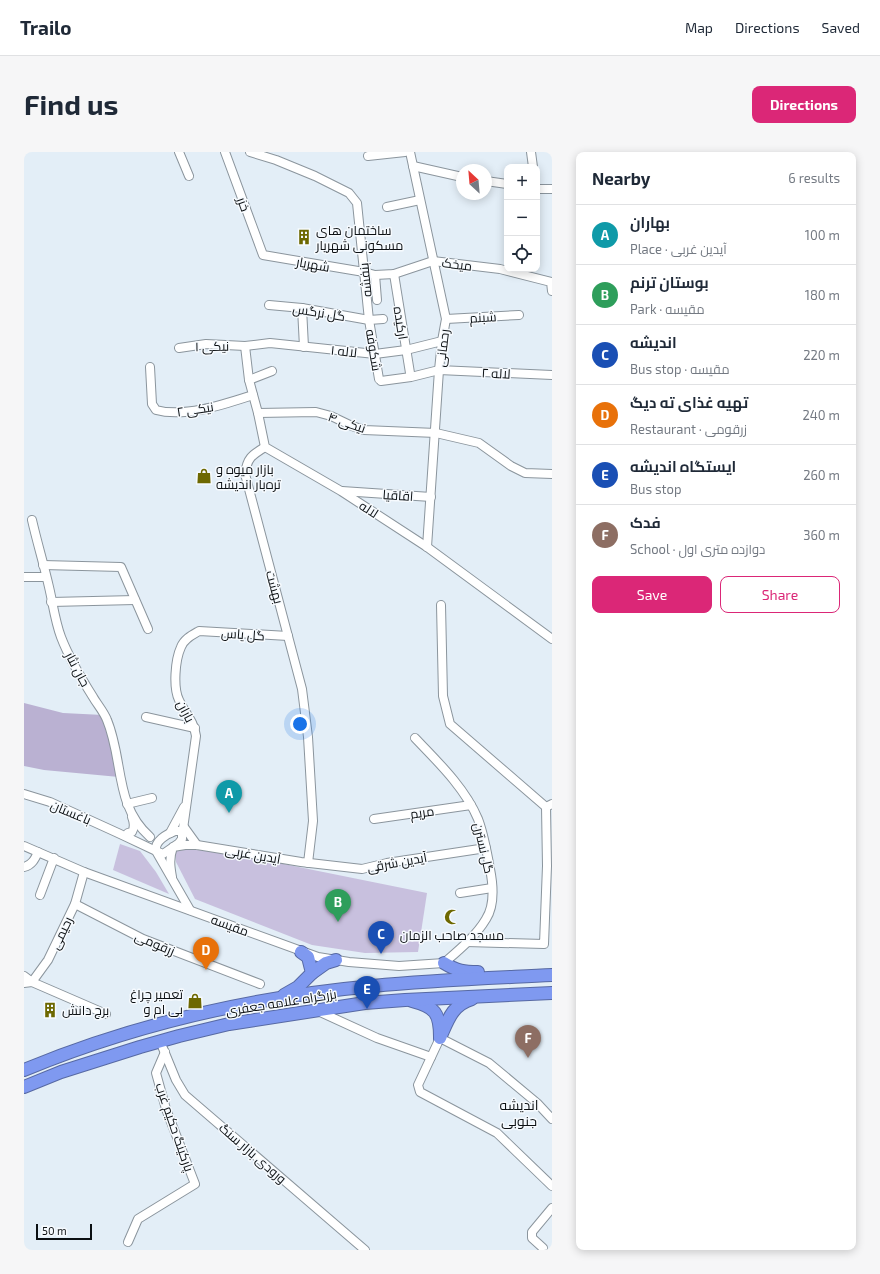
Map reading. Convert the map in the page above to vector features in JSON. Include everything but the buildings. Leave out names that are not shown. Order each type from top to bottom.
[{"type":"highway","points":[[301,952],[308,958],[312,973]]},
{"type":"highway","points":[[276,999],[298,987],[312,973],[326,963],[336,960]]},
{"type":"highway","points":[[444,963],[461,972],[485,972],[496,978]]},
{"type":"highway","name":"بزرگراه علامه جعفری","points":[[24,1070],[53,1058],[131,1032],[225,1008],[276,999],[374,986],[552,975]]},
{"type":"highway","name":"بزرگراه علامه جعفری","points":[[24,1087],[61,1072],[163,1047],[230,1024],[365,1003],[552,993]]},
{"type":"highway","points":[[440,1038],[454,1009],[462,1003],[479,996]]},
{"type":"highway","points":[[405,1000],[420,1004],[436,1013],[440,1022],[440,1038]]},
{"type":"street","points":[[179,152],[189,176]]},
{"type":"street","name":"خزر","points":[[225,152],[263,255]]},
{"type":"street","name":"بنفشه","points":[[250,152],[276,160],[349,192],[357,203],[369,320]]},
{"type":"street","points":[[368,156],[405,152]]},
{"type":"street","name":"رحمانی","points":[[410,152],[446,319],[439,370],[436,433],[427,547]]},
{"type":"street","points":[[531,152],[533,164]]},
{"type":"street","points":[[413,166],[456,176]]},
{"type":"street","points":[[492,182],[504,184]]},
{"type":"street","points":[[540,189],[552,189]]},
{"type":"street","points":[[387,207],[420,200]]},
{"type":"street","name":"شهریار","points":[[263,255],[364,272]]},
{"type":"street","name":"میخک","points":[[364,272],[375,275],[394,274],[433,261],[500,269],[551,282],[552,291]]},
{"type":"street","name":"ارکیده","points":[[394,274],[410,373]]},
{"type":"street","points":[[375,275],[377,300]]},
{"type":"street","name":"گل نرگس","points":[[269,304],[302,308],[369,320],[383,319]]},
{"type":"street","points":[[302,308],[304,347]]},
{"type":"street","name":"شبنم","points":[[446,319],[519,315]]},
{"type":"street","name":"شکوفه","points":[[369,320],[380,380]]},
{"type":"street","name":"لاله ۱","points":[[245,346],[270,343],[375,354],[406,350],[442,341]]},
{"type":"street","name":"نیکی ۱","points":[[179,348],[206,344],[245,346]]},
{"type":"street","points":[[245,346],[249,380],[258,412],[265,447]]},
{"type":"street","name":"نیکی ۲","points":[[150,367],[152,404],[156,410],[166,413],[196,410],[253,395]]},
{"type":"street","name":"لاله ۲","points":[[380,380],[411,377],[439,370],[552,376]]},
{"type":"street","points":[[249,380],[272,371]]},
{"type":"street","name":"نیکی ۴","points":[[258,412],[316,412],[364,430],[436,433],[480,444],[511,466],[525,473],[552,474]]},
{"type":"street","name":"لاله","points":[[265,447],[341,491],[427,547],[552,639]]},
{"type":"street","name":"بهشت","points":[[265,447],[254,454],[246,462],[245,474],[302,689],[308,737],[313,821],[308,863]]},
{"type":"street","name":"اقاقیا","points":[[341,491],[431,497]]},
{"type":"street","name":"جان نثار","points":[[32,520],[51,602],[62,639],[82,679],[107,718],[116,748],[123,793],[131,814]]},
{"type":"street","points":[[43,566],[121,568],[148,629]]},
{"type":"street","points":[[24,577],[46,577]]},
{"type":"street","points":[[51,602],[135,600]]},
{"type":"street","points":[[441,605],[443,696],[450,724],[549,806],[550,866],[544,944],[466,942]]},
{"type":"street","name":"گل یاس","points":[[199,631],[288,636]]},
{"type":"street","name":"باران","points":[[182,836],[196,736],[195,728],[190,717],[179,700],[176,690],[176,671],[181,647],[191,635],[199,631]]},
{"type":"street","points":[[146,717],[195,728]]},
{"type":"street","name":"گل نسترن","points":[[415,738],[463,791],[471,805],[480,825],[491,876],[493,897],[487,918],[466,942],[444,963]]},
{"type":"street","name":"باغستان","points":[[24,794],[50,802],[156,851]]},
{"type":"street","points":[[127,804],[152,798]]},
{"type":"street","points":[[170,833],[187,800]]},
{"type":"street","name":"مریم","points":[[374,820],[471,805]]},
{"type":"street","points":[[128,833],[132,832],[134,823],[131,814]]},
{"type":"street","points":[[131,814],[143,832],[150,837]]},
{"type":"street","points":[[184,827],[198,845]]},
{"type":"street","points":[[172,877],[170,857],[173,847],[182,839],[179,831],[170,833],[160,841],[155,848],[190,910]]},
{"type":"street","points":[[118,833],[128,833],[150,837],[160,841]]},
{"type":"street","name":"آیدین غربی","points":[[156,851],[163,854],[173,847],[198,845],[308,863]]},
{"type":"street","name":"مقیسه","points":[[24,846],[84,872],[301,952],[336,960],[399,966],[444,963]]},
{"type":"street","name":"آیدین شرقی","points":[[308,863],[362,869],[387,863],[486,848]]},
{"type":"street","points":[[24,867],[29,865],[35,859],[38,852]]},
{"type":"street","points":[[40,896],[54,858]]},
{"type":"street","name":"رحیمی","points":[[28,983],[48,960],[75,904],[84,872]]},
{"type":"street","points":[[460,893],[492,888]]},
{"type":"street","name":"زرقومی","points":[[75,904],[143,939],[260,984]]},
{"type":"street","points":[[24,976],[28,983],[106,1014]]},
{"type":"street","points":[[318,1010],[377,1038],[431,1057]]},
{"type":"street","points":[[552,1119],[537,1103],[489,1063],[440,1038],[418,1085],[420,1092],[498,1133],[552,1186]]},
{"type":"street","name":"پارکینگ حکیم غرب","points":[[128,1242],[138,1219],[195,1184],[166,1109],[156,1073],[163,1047]]},
{"type":"street","name":"ورودی بازار سنگ","points":[[163,1047],[176,1080],[185,1095],[366,1250]]},
{"type":"street","points":[[543,1248],[532,1238],[532,1232],[552,1208]]},
{"type":"shaded area","points":[[24,703],[63,713],[103,715],[119,777],[44,770],[24,766]]},
{"type":"shaded area","points":[[120,844],[140,851],[156,872],[169,894],[113,870]]},
{"type":"shaded area","points":[[195,846],[427,893],[418,952],[365,953],[312,945],[195,899],[176,862],[175,849]]},
{"type":"place","name":"ساختمان های مسکونی شهریار","points":[[304,237]]},
{"type":"place","name":"بازار میوه و تره‌بار اندیشه","points":[[204,476]]},
{"type":"place","name":"بهاران","points":[[229,813]]},
{"type":"place","name":"مسجد صاحب الزمان","points":[[452,917]]},
{"type":"place","name":"بوستان ترنم","points":[[338,922]]},
{"type":"place","name":"اندیشه","points":[[381,954]]},
{"type":"place","name":"تهیه غذای ته دیگ","points":[[206,970]]},
{"type":"place","name":"تعمیر چراغ بی ام و","points":[[195,1001]]},
{"type":"place","name":"ایستگاه اندیشه","points":[[367,1009]]},
{"type":"place","name":"برج دانش","points":[[50,1010]]},
{"type":"place","name":"فدک","points":[[528,1058]]},
{"type":"district","name":"اندیشه جنوبی","points":[[519,1114]]}]
